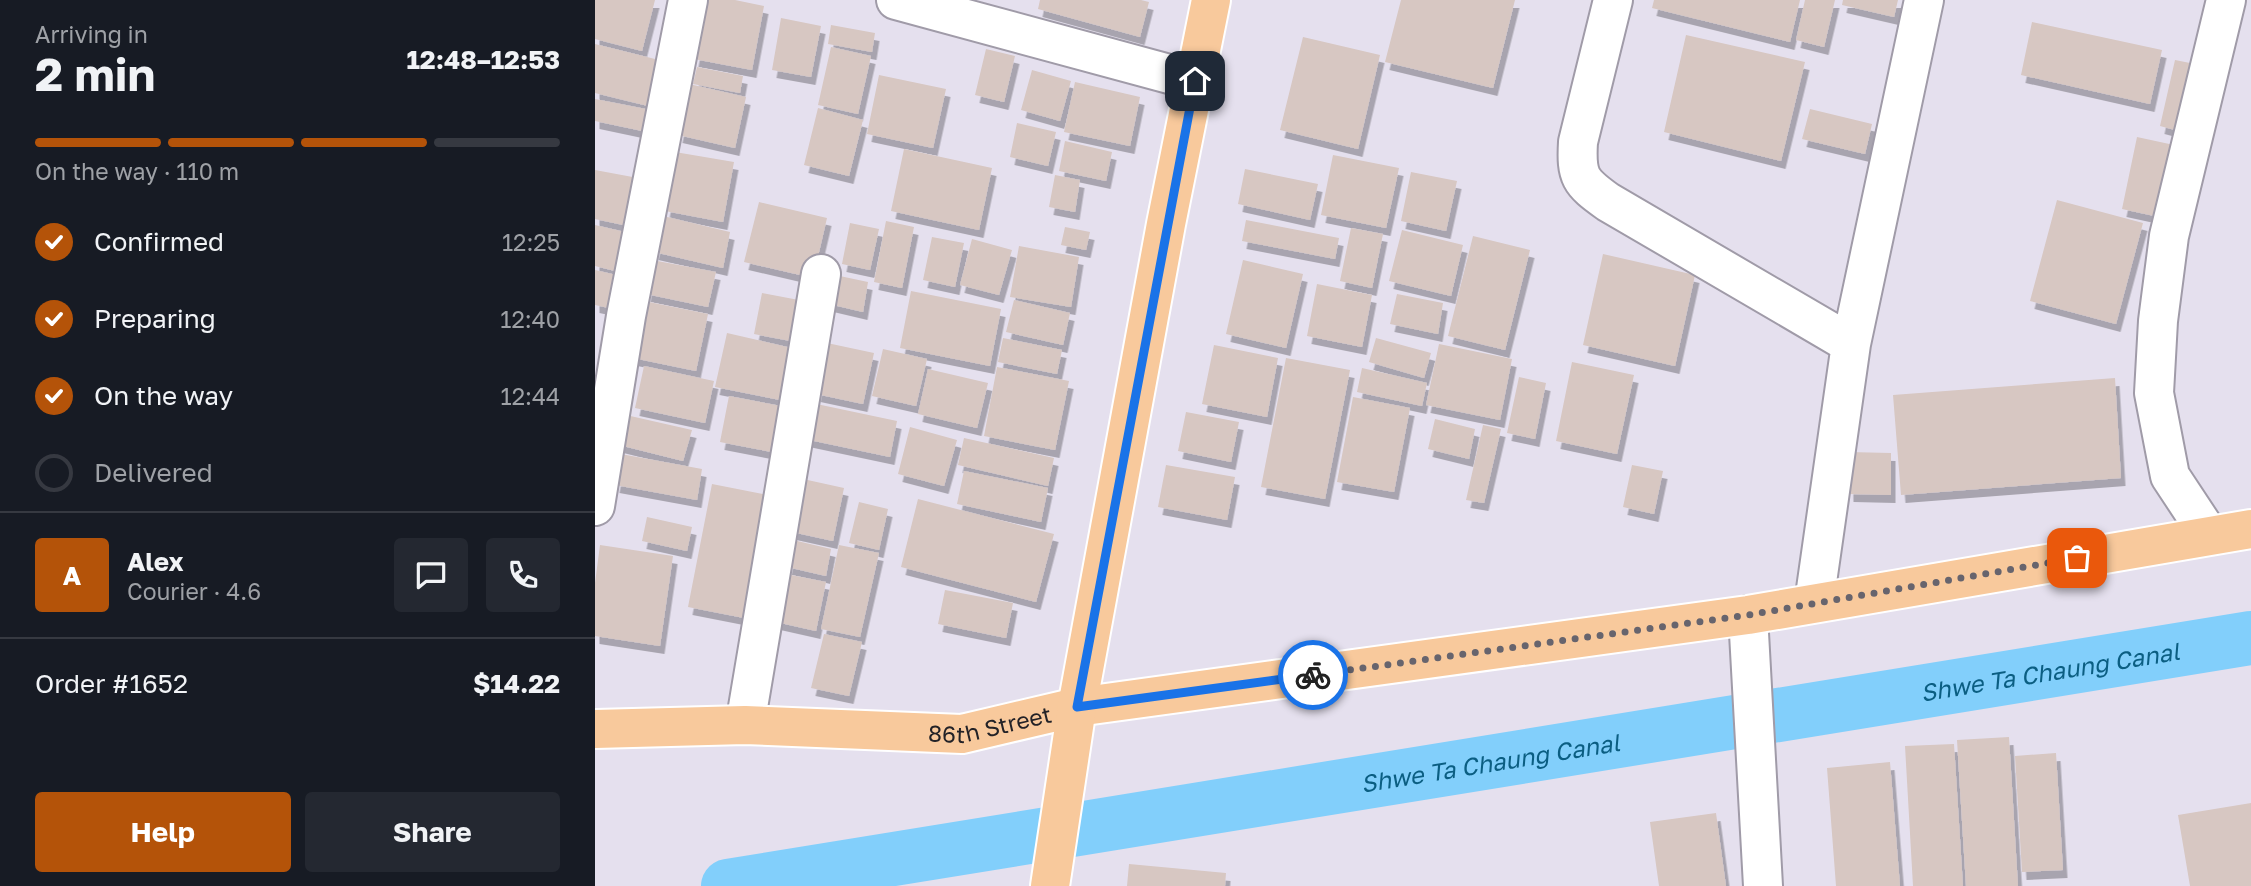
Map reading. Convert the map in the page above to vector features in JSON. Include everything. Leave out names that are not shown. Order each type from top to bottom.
[{"type":"main road","points":[[1053,870],[1077,707],[1211,0]]},
{"type":"main road","name":"86th Street","points":[[595,729],[745,725],[962,734],[1077,707],[1748,615],[2251,529]]},
{"type":"street","points":[[595,506],[626,316],[688,0]]},
{"type":"street","points":[[896,0],[1195,81]]},
{"type":"street","points":[[1613,0],[1578,142],[1577,162],[1584,184],[1608,202],[1851,344]]},
{"type":"street","points":[[1814,603],[1851,344],[1924,0]]},
{"type":"street","points":[[2209,535],[2170,477],[2154,393],[2158,321],[2169,236],[2226,0]]},
{"type":"street","points":[[745,725],[821,274]]},
{"type":"street","points":[[1748,615],[1763,886]]},
{"type":"building","points":[[595,0],[655,0],[642,51],[595,39]]},
{"type":"building","points":[[705,0],[735,0],[764,6],[752,70],[694,59]]},
{"type":"building","points":[[1040,0],[1149,2],[1140,37],[1038,9]]},
{"type":"building","points":[[1401,0],[1515,0],[1493,88],[1385,62]]},
{"type":"building","points":[[1654,0],[1800,0],[1790,42],[1652,8]]},
{"type":"building","points":[[1805,0],[1835,0],[1824,47],[1796,40]]},
{"type":"building","points":[[1843,0],[1898,0],[1894,17],[1842,5]]},
{"type":"building","points":[[781,18],[821,26],[811,77],[772,70]]},
{"type":"building","points":[[2032,22],[2162,50],[2150,104],[2021,75]]},
{"type":"building","points":[[831,25],[875,33],[872,52],[828,44]]},
{"type":"building","points":[[1686,35],[1805,62],[1781,161],[1664,132]]},
{"type":"building","points":[[1303,37],[1380,55],[1358,149],[1280,130]]},
{"type":"building","points":[[595,44],[659,60],[648,106],[595,93]]},
{"type":"building","points":[[831,47],[871,56],[858,114],[818,105]]},
{"type":"building","points":[[986,49],[1015,56],[1004,102],[975,95]]},
{"type":"building","points":[[2175,60],[2190,63],[2175,130],[2160,126]]},
{"type":"building","points":[[697,67],[743,76],[740,93],[693,84]]},
{"type":"building","points":[[1032,70],[1071,81],[1060,121],[1021,110]]},
{"type":"building","points":[[879,75],[946,89],[933,148],[867,134]]},
{"type":"building","points":[[1075,82],[1140,97],[1130,146],[1064,132]]},
{"type":"building","points":[[689,84],[746,97],[735,148],[678,135]]},
{"type":"building","points":[[595,99],[651,110],[647,132],[595,121]]},
{"type":"building","points":[[818,108],[863,120],[849,176],[804,165]]},
{"type":"building","points":[[1810,109],[1872,124],[1865,154],[1802,139]]},
{"type":"building","points":[[1017,123],[1056,132],[1048,166],[1010,157]]},
{"type":"building","points":[[2137,137],[2174,145],[2159,217],[2122,209]]},
{"type":"building","points":[[1065,141],[1112,152],[1106,181],[1059,171]]},
{"type":"building","points":[[904,149],[992,168],[979,230],[891,211]]},
{"type":"building","points":[[675,152],[734,162],[723,222],[665,211]]},
{"type":"building","points":[[1333,155],[1399,168],[1386,228],[1321,215]]},
{"type":"building","points":[[1245,169],[1318,184],[1310,220],[1238,204]]},
{"type":"building","points":[[595,170],[638,178],[628,226],[595,219]]},
{"type":"building","points":[[1411,172],[1457,181],[1446,231],[1401,221]]},
{"type":"building","points":[[1055,175],[1080,180],[1075,212],[1049,207]]},
{"type":"building","points":[[2057,200],[2143,223],[2116,324],[2030,301]]},
{"type":"building","points":[[759,202],[827,218],[813,278],[744,262]]},
{"type":"building","points":[[663,216],[730,232],[723,268],[654,252]]},
{"type":"building","points":[[1246,220],[1339,238],[1335,259],[1242,241]]},
{"type":"building","points":[[886,221],[914,227],[902,288],[874,282]]},
{"type":"building","points":[[850,223],[879,229],[870,270],[842,264]]},
{"type":"building","points":[[595,225],[625,232],[615,271],[595,266]]},
{"type":"building","points":[[1065,227],[1090,232],[1086,250],[1061,245]]},
{"type":"building","points":[[1351,228],[1383,234],[1372,288],[1340,281]]},
{"type":"building","points":[[1402,230],[1463,245],[1451,296],[1389,281]]},
{"type":"building","points":[[1473,236],[1530,250],[1505,350],[1448,336]]},
{"type":"building","points":[[932,237],[964,243],[955,287],[923,280]]},
{"type":"building","points":[[972,239],[1012,250],[999,295],[960,285]]},
{"type":"building","points":[[1019,246],[1079,257],[1071,307],[1010,297]]},
{"type":"building","points":[[1603,254],[1695,275],[1675,366],[1583,345]]},
{"type":"building","points":[[652,260],[716,272],[708,307],[646,294]]},
{"type":"building","points":[[1243,260],[1303,274],[1286,348],[1226,334]]},
{"type":"building","points":[[595,270],[625,277],[618,310],[595,305]]},
{"type":"building","points":[[835,275],[868,282],[863,312],[829,304]]},
{"type":"building","points":[[1317,284],[1372,295],[1362,347],[1307,336]]},
{"type":"building","points":[[911,291],[1001,309],[990,366],[900,348]]},
{"type":"building","points":[[762,293],[804,301],[796,342],[754,334]]},
{"type":"building","points":[[1397,294],[1443,303],[1438,334],[1390,324]]},
{"type":"building","points":[[1014,300],[1070,313],[1063,345],[1006,332]]},
{"type":"building","points":[[644,301],[708,314],[696,371],[633,358]]},
{"type":"building","points":[[727,333],[796,349],[785,401],[715,387]]},
{"type":"building","points":[[1003,338],[1062,350],[1057,374],[998,362]]},
{"type":"building","points":[[1376,338],[1431,353],[1424,378],[1369,362]]},
{"type":"building","points":[[827,343],[874,353],[863,404],[816,394]]},
{"type":"building","points":[[1439,344],[1512,359],[1500,420],[1426,405]]},
{"type":"building","points":[[1214,345],[1278,358],[1267,417],[1202,404]]},
{"type":"building","points":[[883,349],[927,359],[916,406],[872,396]]},
{"type":"building","points":[[1286,358],[1350,370],[1325,499],[1261,487]]},
{"type":"building","points":[[1572,362],[1634,375],[1617,454],[1556,441]]},
{"type":"building","points":[[644,366],[714,381],[705,423],[635,408]]},
{"type":"building","points":[[997,367],[1069,381],[1055,450],[984,436]]},
{"type":"building","points":[[1362,368],[1427,383],[1422,406],[1357,392]]},
{"type":"building","points":[[928,369],[988,383],[977,428],[918,414]]},
{"type":"building","points":[[1519,377],[1546,383],[1535,439],[1507,433]]},
{"type":"building","points":[[2115,378],[2121,478],[1901,495],[1893,395]]},
{"type":"building","points":[[729,396],[786,407],[777,453],[720,442]]},
{"type":"building","points":[[1353,397],[1410,408],[1394,492],[1337,482]]},
{"type":"building","points":[[807,402],[897,421],[890,457],[800,438]]},
{"type":"building","points":[[1186,412],[1239,422],[1231,462],[1178,451]]},
{"type":"building","points":[[626,415],[692,430],[683,461],[619,445]]},
{"type":"building","points":[[1435,419],[1475,429],[1469,459],[1428,449]]},
{"type":"building","points":[[1483,425],[1501,429],[1484,503],[1466,500]]},
{"type":"building","points":[[910,427],[957,440],[944,486],[898,474]]},
{"type":"building","points":[[964,438],[1054,458],[1048,486],[958,465]]},
{"type":"building","points":[[1848,452],[1891,453],[1891,495],[1849,494]]},
{"type":"building","points":[[621,454],[702,469],[697,500],[615,485]]},
{"type":"building","points":[[1166,465],[1235,477],[1227,520],[1158,507]]},
{"type":"building","points":[[1632,465],[1663,471],[1654,514],[1623,507]]},
{"type":"building","points":[[964,471],[1048,488],[1041,522],[957,504]]},
{"type":"building","points":[[803,479],[844,488],[833,541],[792,532]]},
{"type":"building","points":[[712,484],[768,495],[744,618],[688,607]]},
{"type":"building","points":[[918,499],[1054,534],[1036,602],[901,567]]},
{"type":"building","points":[[859,502],[888,509],[879,550],[849,543]]},
{"type":"building","points":[[647,517],[692,527],[687,551],[642,541]]},
{"type":"building","points":[[793,540],[831,549],[826,576],[787,567]]},
{"type":"building","points":[[600,545],[673,556],[660,646],[595,636],[595,583]]},
{"type":"building","points":[[839,545],[879,553],[860,637],[821,629]]},
{"type":"building","points":[[786,574],[826,582],[816,631],[776,622]]},
{"type":"building","points":[[945,590],[1013,603],[1006,638],[938,624]]},
{"type":"building","points":[[824,634],[862,642],[849,696],[811,688]]},
{"type":"building","points":[[2009,737],[2018,886],[1966,886],[1957,740]]},
{"type":"building","points":[[1954,744],[1963,886],[1913,886],[1905,746]]},
{"type":"building","points":[[2056,753],[2063,870],[2022,872],[2015,756]]},
{"type":"building","points":[[1890,762],[1900,886],[1836,886],[1827,768]]},
{"type":"building","points":[[2251,803],[2251,886],[2190,886],[2178,815]]},
{"type":"building","points":[[1716,813],[1726,886],[1659,886],[1650,822]]},
{"type":"building","points":[[1129,864],[1226,873],[1225,886],[1127,886]]},
{"type":"waterway","name":"Shwe Ta Chaung Canal","points":[[728,886],[2251,638]]},
{"type":"way so far","points":[[1313,675],[1748,615],[2077,558]]},
{"type":"route","points":[[1195,81],[1166,223],[1077,707],[1313,675]]}]
